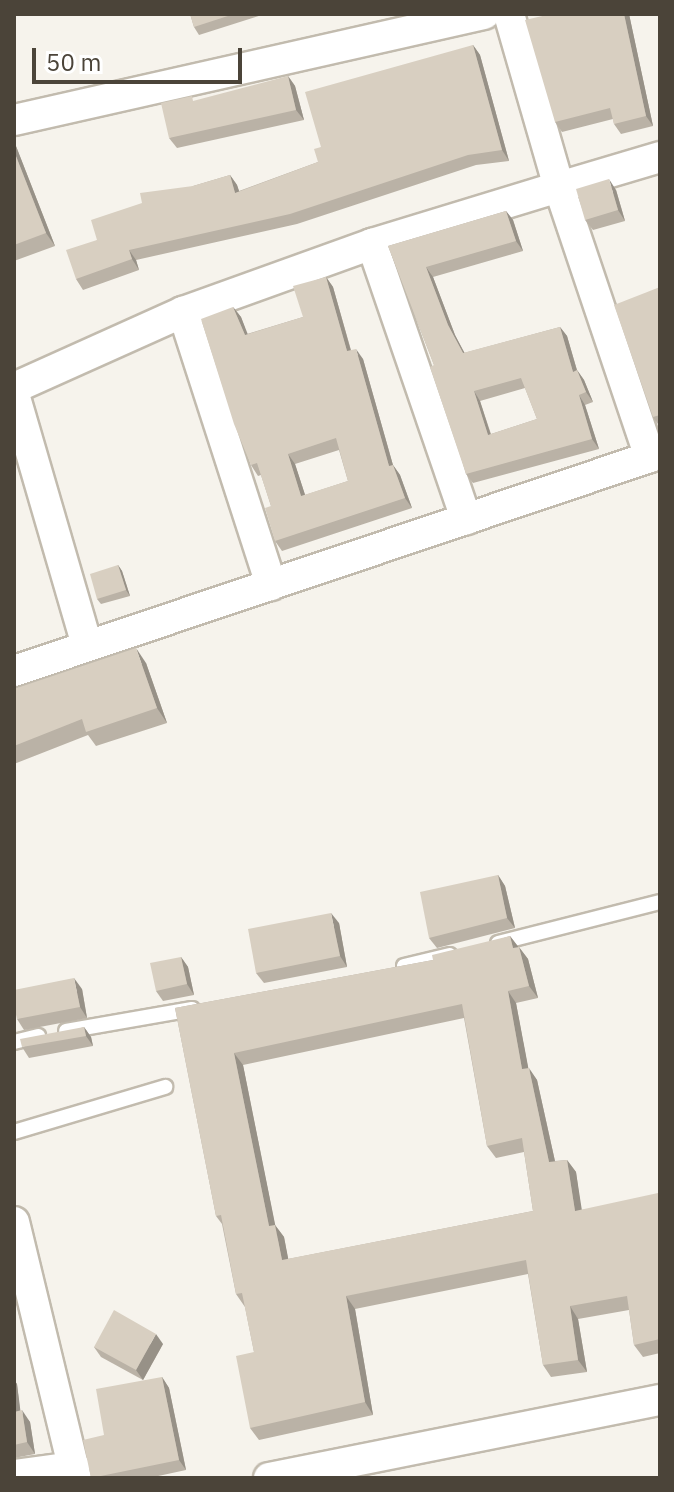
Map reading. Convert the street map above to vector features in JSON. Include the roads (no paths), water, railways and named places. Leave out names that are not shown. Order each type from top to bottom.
[{"type":"street","points":[[14,120],[484,14]]},
{"type":"street","points":[[14,671],[655,455],[559,187],[509,14]]},
{"type":"street","points":[[87,646],[14,391],[183,312],[372,244],[660,157]]},
{"type":"street","points":[[372,244],[466,519]]},
{"type":"street","points":[[183,312],[271,585]]},
{"type":"street","points":[[14,1222],[75,1473],[14,1475]]},
{"type":"street","points":[[269,1478],[660,1400]]},
{"type":"lane","points":[[479,948],[660,902]]},
{"type":"lane","points":[[389,969],[464,952]]},
{"type":"lane","points":[[14,1042],[210,1006]]},
{"type":"lane","points":[[14,1132],[165,1087]]}]
